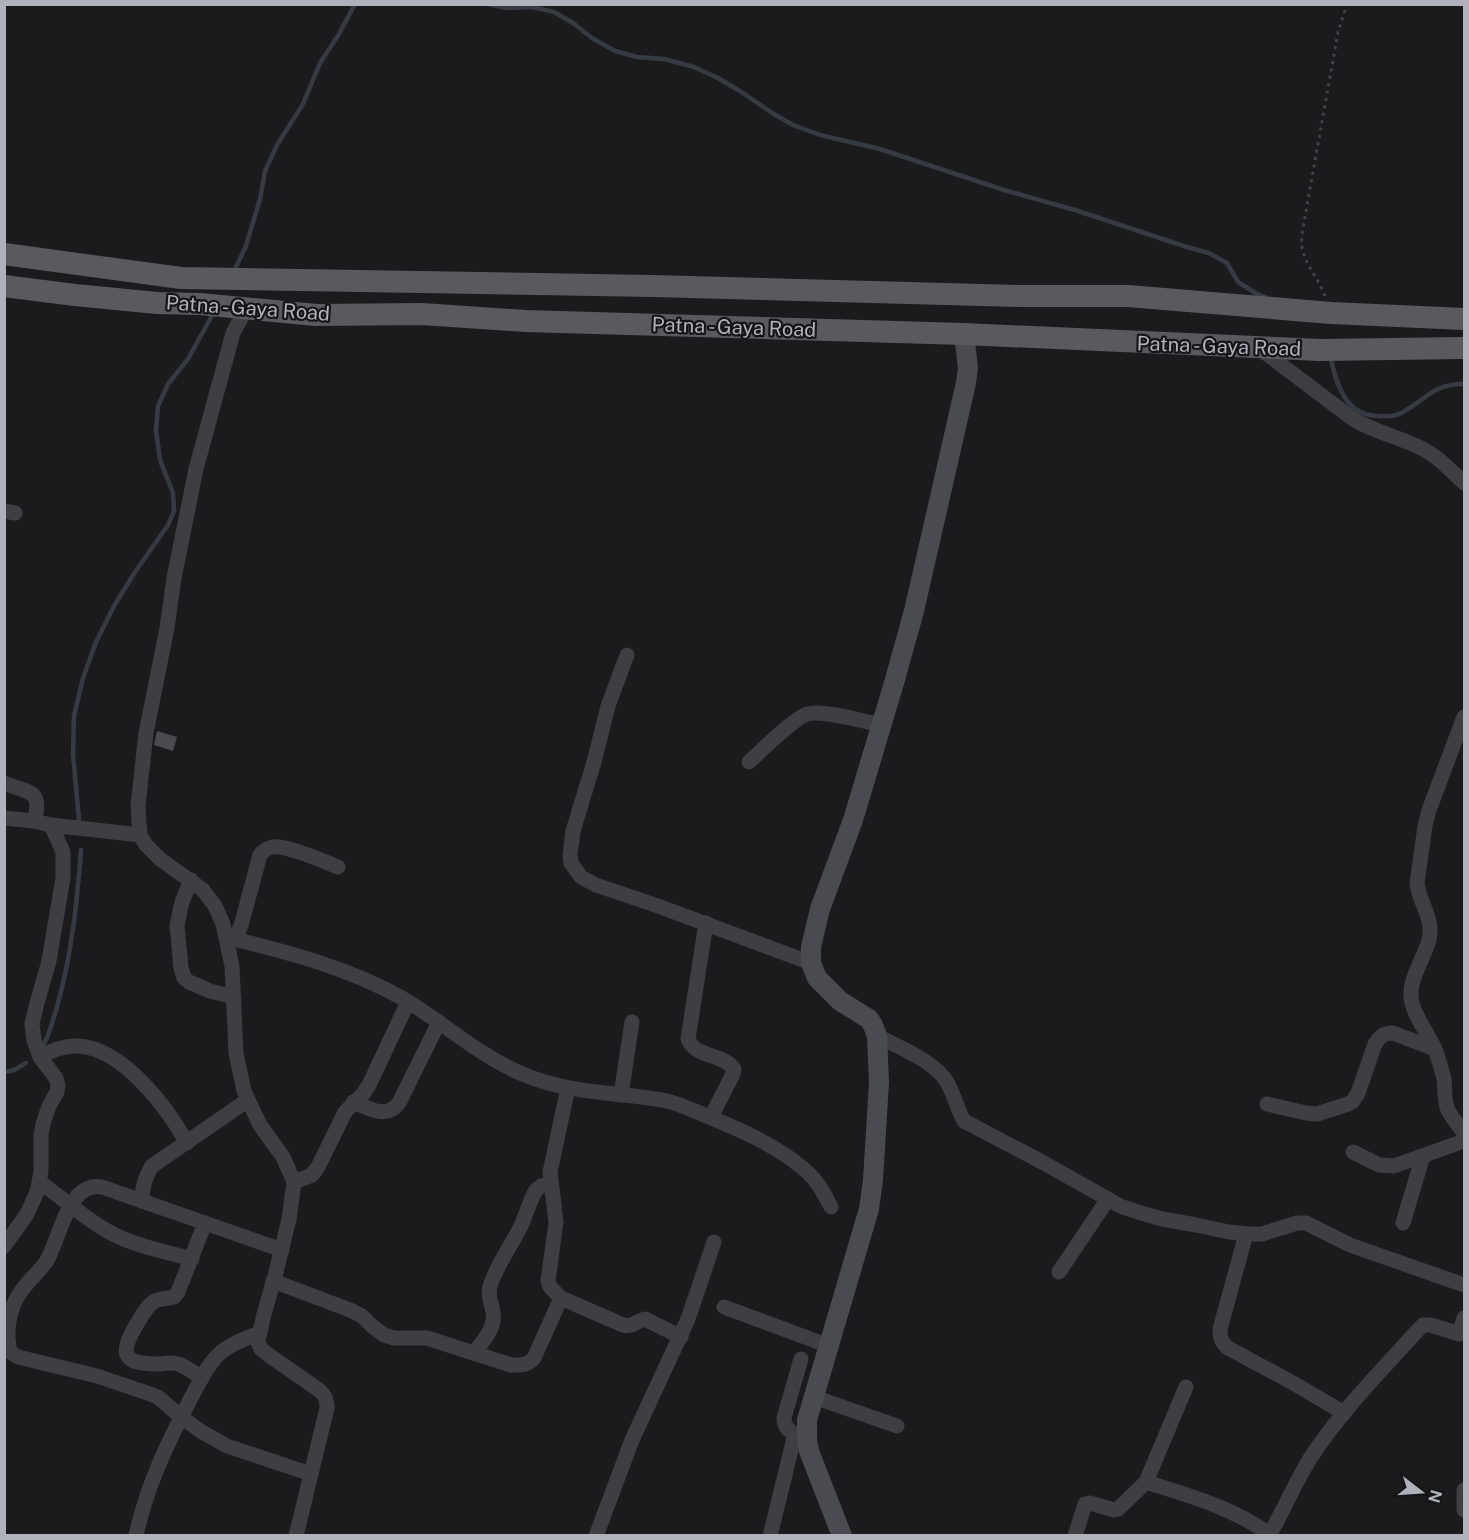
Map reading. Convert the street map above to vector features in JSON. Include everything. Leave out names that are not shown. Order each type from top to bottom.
[{"type":"main road","points":[[4,254],[181,278],[653,286],[1020,296],[1128,296],[1330,313],[1464,319]]},
{"type":"main road","name":"Patna - Gaya Road","points":[[4,286],[157,303],[200,303],[316,315],[422,314],[538,321],[964,334],[1320,350],[1464,348]]},
{"type":"street","points":[[246,309],[232,333],[201,448],[174,578],[167,628],[146,733],[138,805],[140,835],[146,845],[160,859],[203,890],[215,906],[231,938],[236,1053],[239,1073],[244,1091],[260,1125],[283,1157],[294,1182],[282,1250],[258,1342],[261,1349],[319,1390],[327,1400],[296,1536]]},
{"type":"street","points":[[770,1536],[814,1397],[873,1190],[879,1082],[877,1036],[869,1019],[840,1001],[817,978],[811,963],[811,947],[820,909],[853,820],[914,611],[966,382],[968,368],[964,334]]},
{"type":"street","points":[[1258,348],[1353,419],[1364,426],[1422,448],[1436,457],[1464,483]]},
{"type":"street","points":[[627,654],[608,706],[573,831],[571,863],[581,876],[596,885],[811,963]]},
{"type":"street","points":[[749,762],[791,724],[809,713],[882,725]]},
{"type":"street","points":[[1464,717],[1425,826],[1417,883],[1429,917],[1430,928],[1412,986],[1411,997],[1413,1006],[1435,1049],[1444,1077],[1448,1110],[1458,1112],[1464,1133]]},
{"type":"street","points":[[4,783],[36,797],[38,809],[34,821]]},
{"type":"street","points":[[4,818],[140,835]]},
{"type":"street","points":[[4,1246],[27,1214],[40,1182],[41,1134],[58,1085],[56,1078],[40,1057],[34,1040],[32,1024],[53,944],[63,878],[63,852],[51,825]]},
{"type":"street","points":[[231,938],[242,922],[260,855],[264,850],[271,847],[291,850],[338,867]]},
{"type":"street","points":[[191,880],[182,902],[177,925],[184,978],[210,991],[234,997]]},
{"type":"street","points":[[706,923],[688,1039],[696,1050],[727,1061],[734,1069],[711,1118]]},
{"type":"street","points":[[231,938],[303,957],[352,974],[408,1002],[511,1070],[541,1082],[669,1102],[711,1118],[777,1150],[794,1161],[815,1180],[825,1193],[831,1207]]},
{"type":"street","points":[[294,1182],[312,1175],[345,1112],[369,1085],[408,1002]]},
{"type":"street","points":[[353,1102],[379,1111],[393,1110],[399,1103],[439,1022]]},
{"type":"street","points":[[621,1095],[632,1022]]},
{"type":"street","points":[[1267,1104],[1317,1114],[1348,1104],[1358,1093],[1375,1044],[1379,1037],[1387,1033],[1393,1033],[1435,1049]]},
{"type":"street","points":[[877,1036],[940,1072],[948,1084],[964,1121],[1120,1206],[1162,1219],[1246,1234],[1262,1234],[1306,1222],[1350,1245],[1464,1285]]},
{"type":"street","points":[[40,1057],[54,1049],[79,1046],[94,1048],[105,1053],[129,1070],[148,1090],[172,1119],[187,1143]]},
{"type":"street","points":[[568,1088],[550,1172],[556,1222],[548,1281],[550,1287],[561,1298],[623,1325],[630,1326],[645,1319],[681,1337]]},
{"type":"street","points":[[142,1201],[142,1186],[152,1166],[248,1100]]},
{"type":"street","points":[[1353,1152],[1379,1165],[1394,1166],[1464,1141]]},
{"type":"street","points":[[1403,1223],[1423,1156]]},
{"type":"street","points":[[40,1182],[115,1235],[192,1259]]},
{"type":"street","points":[[474,1353],[492,1325],[494,1315],[489,1289],[493,1278],[536,1190],[551,1183]]},
{"type":"street","points":[[282,1250],[94,1185],[86,1189],[70,1204],[46,1262],[22,1290],[13,1307],[8,1332],[10,1352],[24,1359],[97,1376],[158,1397],[181,1418],[226,1446],[311,1474]]},
{"type":"street","points":[[1059,1272],[1108,1199]]},
{"type":"street","points":[[202,1378],[178,1364],[147,1364],[130,1360],[126,1355],[126,1350],[139,1320],[155,1301],[176,1295],[205,1223]]},
{"type":"street","points":[[1246,1234],[1220,1329],[1222,1343],[1344,1413]]},
{"type":"street","points":[[596,1536],[632,1440],[681,1337],[714,1242]]},
{"type":"street","points":[[273,1281],[351,1310],[378,1330],[394,1338],[427,1338],[511,1365],[530,1363],[534,1358],[561,1298]]},
{"type":"street","points":[[724,1307],[829,1346]]},
{"type":"street","points":[[1146,1482],[1222,1507],[1240,1515],[1271,1535],[1310,1459],[1344,1413],[1423,1325],[1431,1325],[1462,1337],[1464,1318]]},
{"type":"street","points":[[136,1536],[153,1479],[202,1378],[217,1356],[227,1348],[259,1333]]},
{"type":"street","points":[[801,1359],[784,1425],[801,1438],[809,1451],[842,1536]]},
{"type":"street","points":[[1075,1536],[1085,1504],[1118,1509],[1146,1482],[1186,1387]]},
{"type":"street","points":[[814,1397],[897,1426]]},
{"type":"street","points":[[1464,1490],[1464,1510]]},
{"type":"path","points":[[1330,313],[1321,286],[1301,246],[1338,32],[1347,4]]},
{"type":"building","points":[[157,731],[177,737],[173,751],[154,745]]},
{"type":"waterway","points":[[233,273],[246,246],[260,199],[265,171],[277,145],[303,104],[320,63],[355,4]]},
{"type":"waterway","points":[[488,4],[506,8],[532,7],[554,12],[615,51],[637,57],[664,59],[694,67],[718,78],[793,125],[820,135],[880,149],[1209,253],[1227,263],[1238,282],[1268,298]]},
{"type":"waterway","points":[[79,820],[73,754],[74,716],[83,678],[96,642],[114,606],[168,525],[174,511],[173,493],[160,460],[156,430],[158,406],[168,384],[188,359],[214,312]]},
{"type":"waterway","points":[[1330,356],[1336,378],[1345,397],[1351,405],[1369,415],[1397,415],[1436,390],[1464,384]]},
{"type":"waterway","points":[[43,1046],[53,1020],[67,965],[76,908],[81,850]]},
{"type":"waterway","points":[[4,1072],[14,1070],[26,1063]]}]
